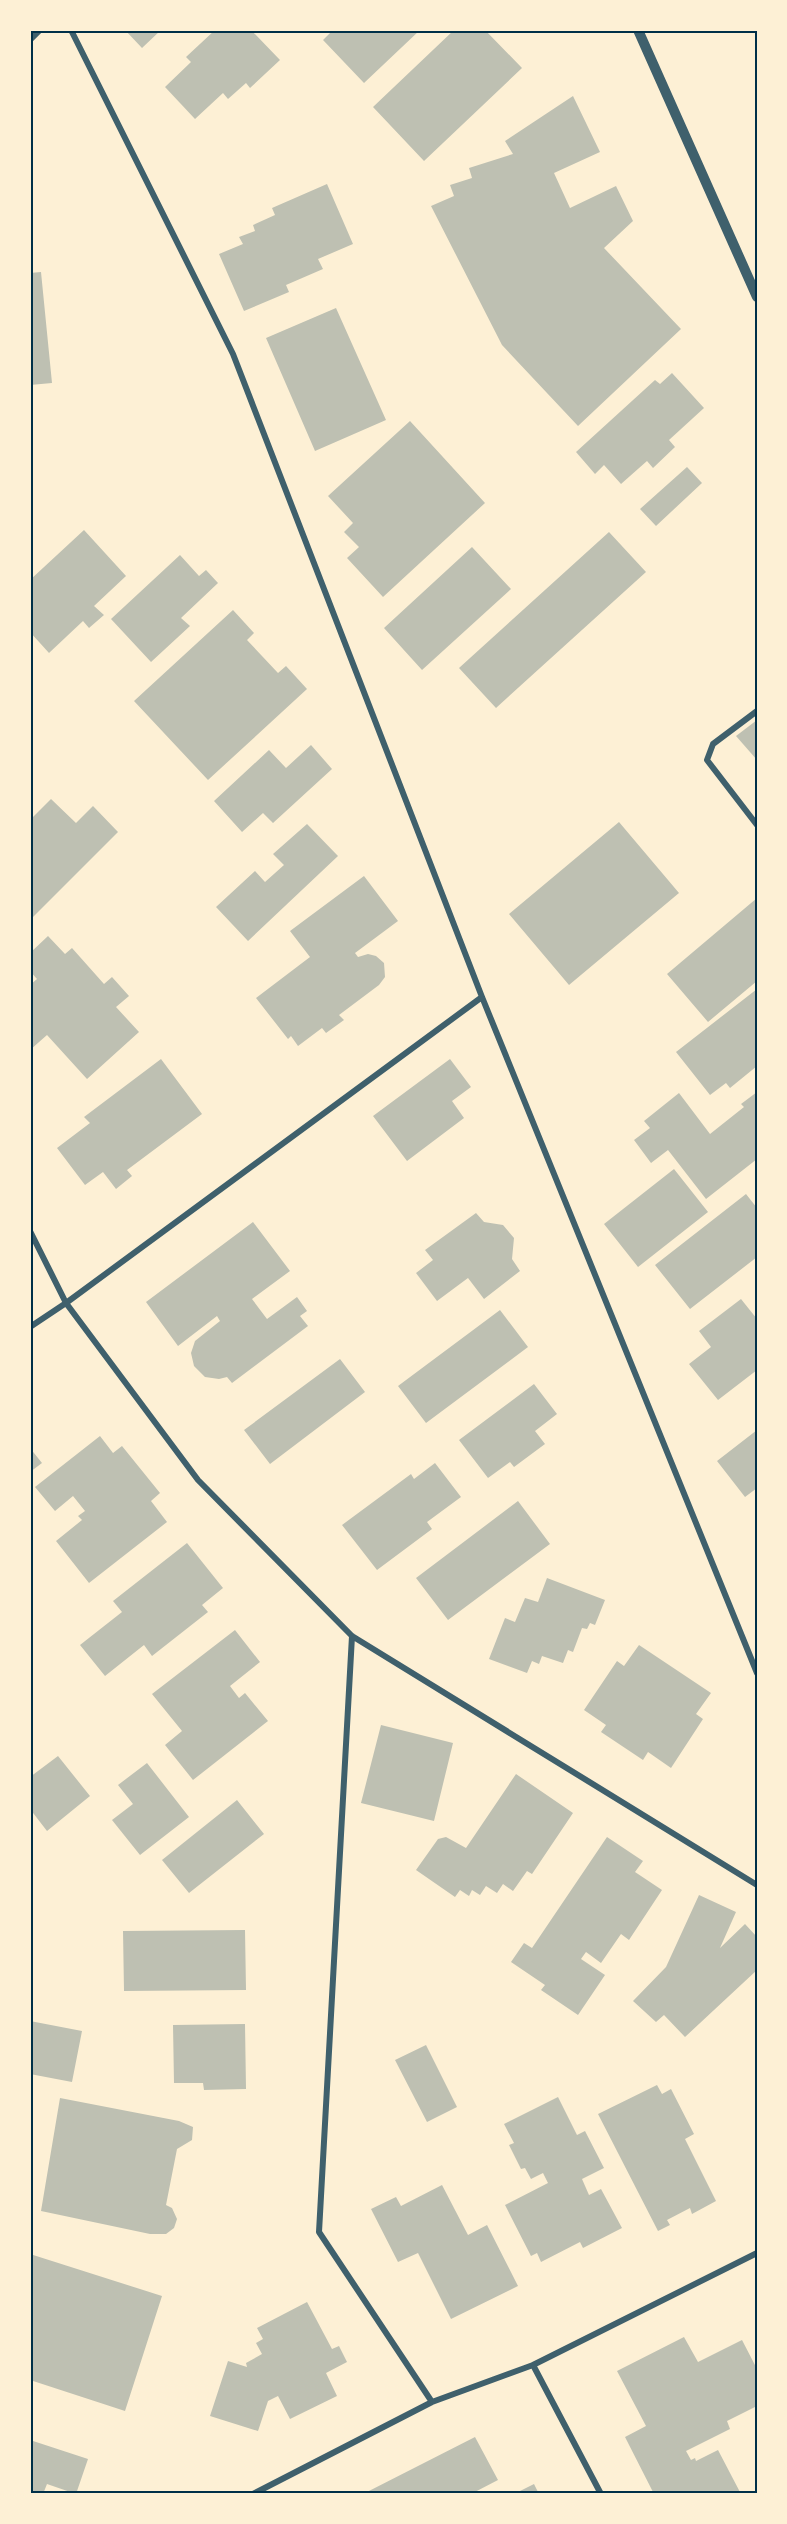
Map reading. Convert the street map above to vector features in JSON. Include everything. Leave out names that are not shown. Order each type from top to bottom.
[{"type":"street","points":[[30,40],[40,30]]},
{"type":"street","points":[[71,30],[233,354],[482,997],[757,1673]]},
{"type":"street","points":[[638,30],[757,297]]},
{"type":"street","points":[[757,711],[713,744],[707,760],[757,825]]},
{"type":"street","points":[[30,1326],[66,1303],[482,997]]},
{"type":"street","points":[[30,1231],[66,1303],[198,1480],[352,1636],[757,1885]]},
{"type":"street","points":[[352,1636],[319,2232],[432,2402]]},
{"type":"street","points":[[253,2494],[432,2402],[533,2365],[757,2253]]},
{"type":"street","points":[[533,2365],[601,2494]]},
{"type":"building","points":[[125,30],[161,30],[142,48]]},
{"type":"building","points":[[215,30],[251,30],[280,60],[250,88],[246,83],[228,99],[223,93],[195,119],[165,87],[191,62],[186,57]]},
{"type":"building","points":[[333,30],[420,30],[364,83],[323,40]]},
{"type":"building","points":[[454,30],[485,30],[522,68],[424,161],[373,107]]},
{"type":"building","points":[[573,96],[600,152],[554,173],[570,208],[616,186],[633,221],[604,248],[681,329],[578,426],[502,345],[431,206],[454,196],[450,185],[472,178],[469,168],[513,154],[505,141]]},
{"type":"building","points":[[327,184],[353,244],[318,259],[323,269],[286,285],[289,292],[244,311],[219,254],[243,244],[239,237],[255,231],[253,225],[275,215],[272,208]]},
{"type":"building","points":[[41,272],[52,383],[30,385],[30,273]]},
{"type":"building","points":[[336,308],[386,420],[315,451],[266,338]]},
{"type":"building","points":[[672,373],[704,408],[669,440],[675,447],[653,468],[647,461],[621,484],[604,465],[595,474],[576,452],[655,380],[660,384]]},
{"type":"building","points":[[410,421],[485,503],[383,597],[347,558],[359,547],[344,532],[353,523],[328,496]]},
{"type":"building","points":[[687,467],[702,483],[656,526],[640,509]]},
{"type":"building","points":[[84,530],[126,576],[94,606],[104,615],[89,628],[83,621],[49,653],[30,632],[30,580]]},
{"type":"building","points":[[609,532],[646,572],[496,708],[459,668]]},
{"type":"building","points":[[472,547],[511,589],[422,670],[384,628]]},
{"type":"building","points":[[180,555],[199,576],[206,570],[218,583],[181,618],[190,626],[151,662],[111,619]]},
{"type":"building","points":[[233,610],[254,633],[247,640],[278,673],[286,666],[307,689],[208,780],[134,701]]},
{"type":"building","points":[[757,720],[757,760],[736,736]]},
{"type":"building","points":[[311,745],[332,769],[273,823],[263,813],[242,832],[214,801],[269,750],[286,768]]},
{"type":"building","points":[[51,799],[76,823],[93,806],[118,832],[30,920],[30,820]]},
{"type":"building","points":[[619,822],[679,893],[569,985],[509,914]]},
{"type":"building","points":[[307,824],[338,856],[248,941],[216,907],[255,871],[265,882],[284,865],[273,854]]},
{"type":"building","points":[[364,876],[398,921],[355,953],[358,957],[368,954],[376,956],[384,963],[385,977],[379,985],[339,1015],[344,1020],[326,1033],[322,1028],[298,1046],[291,1036],[288,1039],[256,998],[310,957],[290,931]]},
{"type":"building","points":[[757,898],[757,981],[708,1022],[667,974]]},
{"type":"building","points":[[48,936],[65,954],[72,948],[104,984],[112,977],[129,996],[116,1007],[139,1032],[87,1079],[47,1035],[30,1050],[30,985],[37,979],[30,971],[30,953]]},
{"type":"building","points":[[757,989],[757,1066],[730,1088],[726,1083],[710,1095],[676,1052]]},
{"type":"building","points":[[161,1059],[202,1114],[127,1170],[132,1176],[116,1189],[103,1172],[85,1185],[57,1148],[90,1123],[84,1117]]},
{"type":"building","points":[[450,1059],[471,1087],[452,1101],[464,1118],[407,1161],[373,1116]]},
{"type":"building","points":[[757,1092],[757,1159],[706,1199],[668,1150],[651,1163],[634,1140],[650,1128],[644,1121],[679,1093],[710,1134],[744,1107],[741,1104]]},
{"type":"building","points":[[674,1169],[708,1212],[638,1267],[604,1224]]},
{"type":"building","points":[[746,1194],[757,1208],[757,1257],[690,1309],[655,1265]]},
{"type":"building","points":[[476,1213],[484,1222],[503,1225],[514,1238],[512,1259],[520,1271],[484,1299],[468,1278],[437,1301],[416,1273],[433,1260],[425,1250]]},
{"type":"building","points":[[253,1222],[290,1271],[252,1299],[267,1319],[297,1297],[307,1311],[300,1316],[308,1326],[232,1383],[227,1377],[219,1379],[205,1377],[194,1366],[191,1353],[195,1341],[220,1321],[217,1316],[178,1346],[146,1302]]},
{"type":"building","points":[[741,1299],[757,1319],[757,1370],[718,1400],[689,1364],[711,1347],[699,1331]]},
{"type":"building","points":[[500,1310],[528,1347],[426,1423],[398,1386]]},
{"type":"building","points":[[340,1359],[365,1392],[270,1464],[244,1430]]},
{"type":"building","points":[[534,1384],[557,1414],[535,1431],[545,1444],[514,1467],[510,1462],[488,1478],[459,1440]]},
{"type":"building","points":[[757,1430],[757,1488],[745,1497],[717,1461]]},
{"type":"building","points":[[100,1436],[113,1453],[122,1446],[160,1493],[151,1501],[167,1522],[89,1583],[56,1541],[82,1520],[78,1516],[85,1511],[73,1496],[55,1511],[35,1487]]},
{"type":"building","points":[[30,1448],[42,1463],[30,1472]]},
{"type":"building","points":[[435,1463],[461,1497],[427,1522],[432,1529],[377,1570],[342,1525],[411,1474],[414,1479]]},
{"type":"building","points":[[518,1501],[550,1544],[448,1620],[416,1578]]},
{"type":"building","points":[[187,1543],[223,1588],[202,1605],[208,1612],[152,1656],[144,1645],[105,1676],[80,1645],[122,1612],[113,1601]]},
{"type":"building","points":[[547,1578],[605,1600],[595,1625],[590,1623],[587,1629],[582,1628],[573,1652],[568,1650],[563,1663],[542,1656],[539,1664],[532,1661],[527,1673],[489,1659],[505,1618],[515,1622],[525,1598],[538,1602]]},
{"type":"building","points":[[235,1630],[260,1662],[230,1686],[239,1698],[245,1693],[268,1721],[193,1780],[165,1745],[182,1731],[152,1694]]},
{"type":"building","points":[[639,1645],[711,1693],[696,1714],[703,1719],[671,1768],[648,1752],[643,1760],[601,1732],[606,1725],[584,1710],[617,1661],[624,1666]]},
{"type":"building","points":[[381,1725],[453,1743],[434,1821],[361,1803]]},
{"type":"building","points":[[58,1756],[90,1796],[47,1831],[30,1809],[30,1777]]},
{"type":"building","points":[[147,1763],[189,1817],[140,1855],[112,1820],[133,1804],[118,1785]]},
{"type":"building","points":[[516,1774],[573,1813],[532,1874],[527,1871],[513,1891],[503,1884],[497,1893],[486,1886],[480,1895],[472,1890],[469,1896],[460,1890],[455,1897],[416,1870],[438,1839],[446,1837],[466,1848]]},
{"type":"building","points":[[237,1800],[264,1834],[189,1893],[162,1860]]},
{"type":"building","points":[[607,1837],[643,1861],[635,1872],[662,1890],[629,1940],[621,1934],[601,1963],[586,1952],[581,1959],[605,1975],[578,2015],[541,1990],[545,1985],[511,1962],[524,1943],[532,1948]]},
{"type":"building","points":[[699,1895],[736,1912],[720,1948],[745,1924],[757,1937],[757,1970],[685,2037],[664,2015],[656,2022],[633,2001],[666,1967]]},
{"type":"building","points":[[245,1930],[246,1990],[124,1991],[123,1931]]},
{"type":"building","points":[[30,2021],[82,2031],[72,2082],[30,2074]]},
{"type":"building","points":[[245,2024],[246,2089],[204,2090],[203,2083],[174,2083],[173,2025]]},
{"type":"building","points":[[426,2045],[457,2107],[427,2122],[395,2060]]},
{"type":"building","points":[[657,2085],[662,2094],[671,2089],[694,2134],[685,2139],[716,2201],[692,2214],[690,2208],[667,2220],[670,2225],[658,2231],[598,2114]]},
{"type":"building","points":[[558,2097],[577,2135],[585,2131],[604,2168],[582,2179],[589,2195],[601,2189],[622,2228],[583,2248],[580,2242],[541,2262],[537,2253],[531,2256],[505,2205],[548,2183],[543,2173],[531,2179],[525,2168],[521,2169],[509,2145],[514,2143],[504,2124]]},
{"type":"building","points":[[60,2098],[179,2121],[193,2127],[192,2140],[177,2149],[166,2205],[172,2208],[177,2219],[174,2228],[166,2234],[150,2234],[41,2211]]},
{"type":"building","points":[[442,2185],[468,2235],[487,2225],[518,2286],[451,2319],[418,2253],[398,2262],[371,2209],[396,2197],[401,2206]]},
{"type":"building","points":[[30,2254],[162,2296],[125,2411],[30,2380]]},
{"type":"building","points":[[307,2302],[332,2349],[339,2346],[347,2362],[326,2373],[337,2396],[290,2419],[278,2396],[268,2401],[258,2431],[210,2416],[228,2361],[247,2367],[246,2363],[262,2354],[256,2343],[263,2339],[257,2328]]},
{"type":"building","points":[[684,2337],[698,2362],[742,2340],[757,2369],[757,2406],[727,2421],[730,2429],[686,2451],[691,2460],[695,2458],[696,2461],[718,2450],[741,2494],[672,2494],[671,2492],[654,2494],[625,2437],[646,2426],[617,2371]]},
{"type":"building","points":[[475,2437],[498,2480],[471,2494],[363,2494]]},
{"type":"building","points":[[30,2440],[88,2459],[76,2494],[47,2484],[43,2494],[30,2494]]},
{"type":"building","points":[[534,2484],[539,2494],[514,2494]]}]
